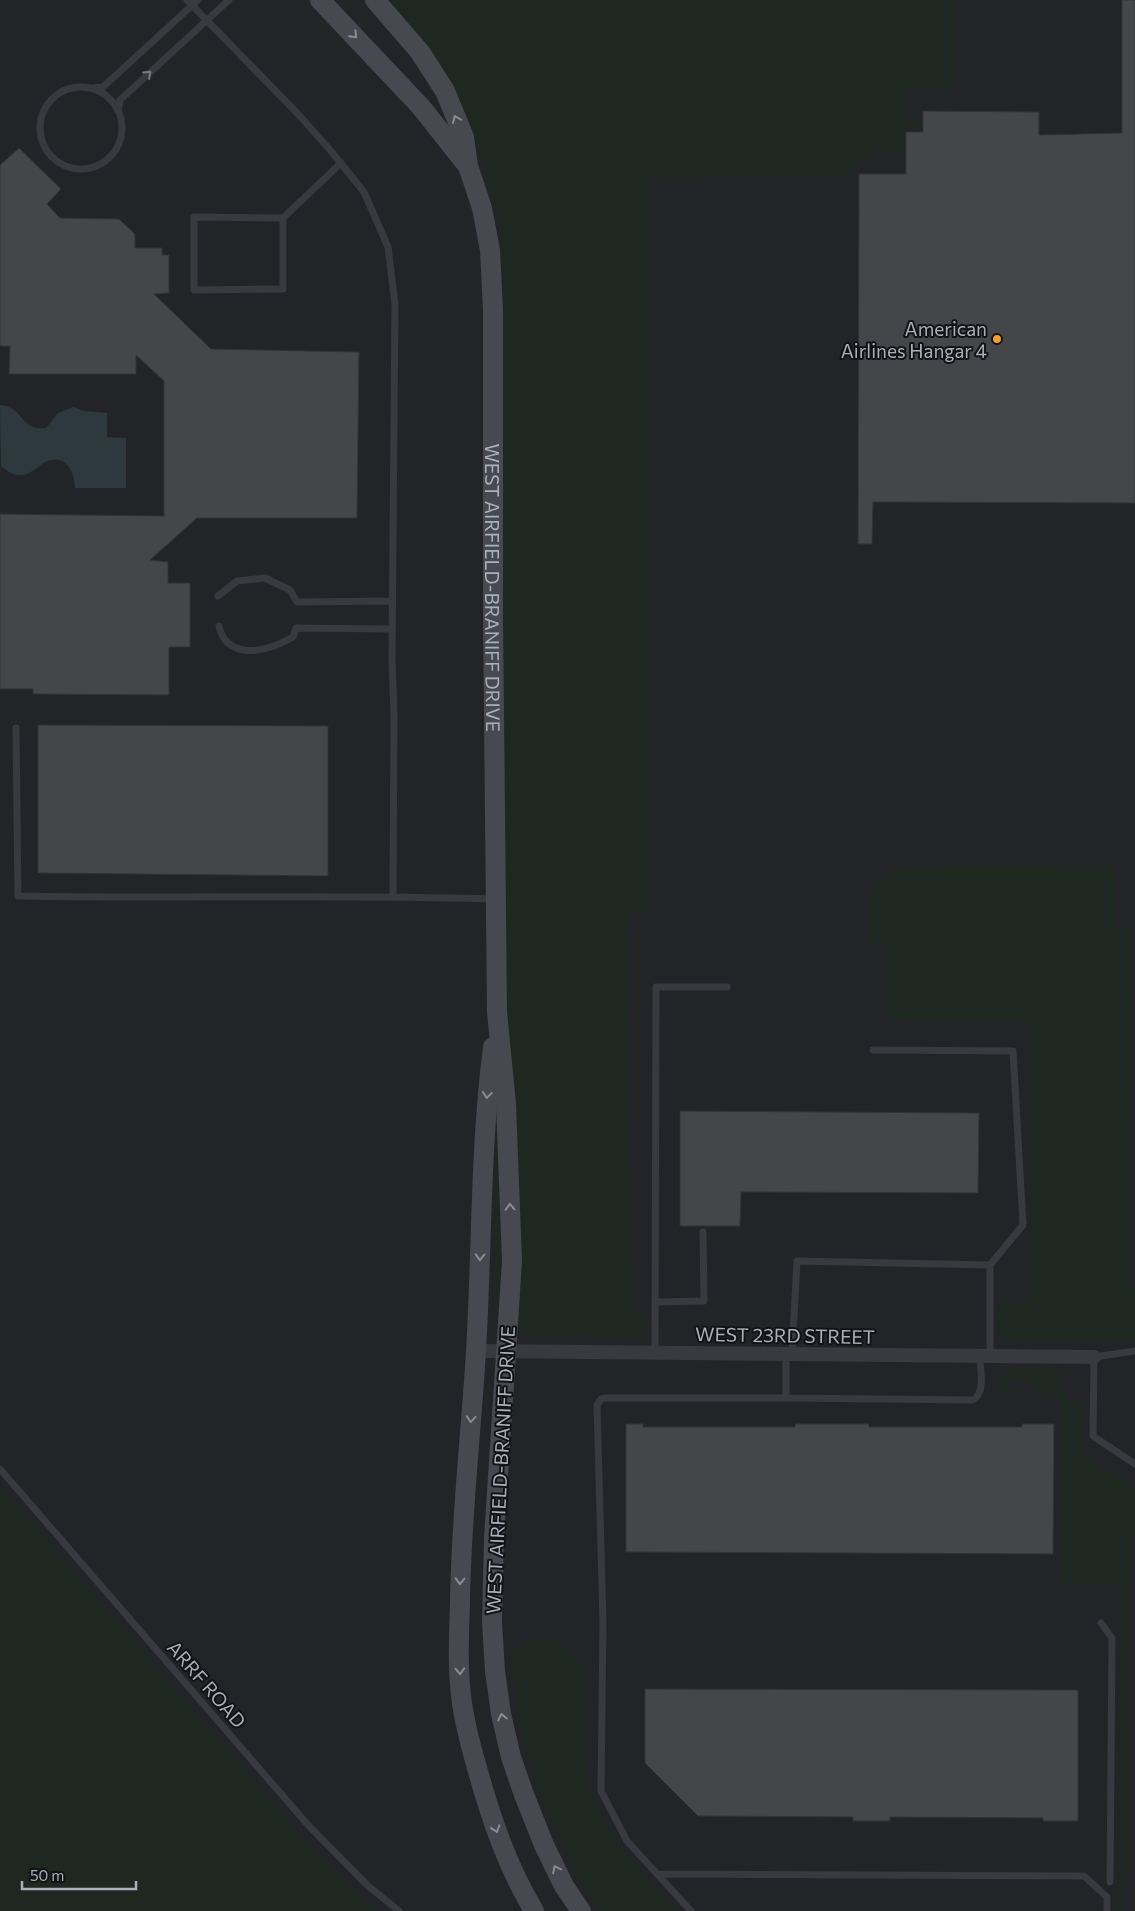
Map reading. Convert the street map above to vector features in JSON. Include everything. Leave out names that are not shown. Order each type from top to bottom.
[{"type":"street","points":[[320,0],[421,106],[468,166]]},
{"type":"street","points":[[375,0],[420,52],[445,91],[464,138],[468,166]]},
{"type":"street","name":"WEST AIRFIELD-BRANIFF DRIVE","points":[[468,166],[484,216],[490,250],[493,310],[493,615],[498,1012],[506,1104],[512,1261],[492,1593],[495,1670],[501,1714],[523,1792],[544,1845],[564,1886],[581,1911]]},
{"type":"street","name":"WEST AIRFIELD-BRANIFF DRIVE","points":[[498,1012],[486,1101],[476,1351],[460,1560],[459,1666],[462,1704],[470,1744],[486,1798],[503,1849],[524,1895],[534,1911]]},
{"type":"street","name":"WEST 23RD STREET","points":[[476,1351],[1094,1357]]},
{"type":"lane","points":[[229,0],[207,20],[120,100],[118,111],[122,130],[120,140],[110,157],[94,167],[85,169],[66,166],[51,156],[41,139],[41,119],[50,101],[67,90],[103,87],[192,2],[207,20],[298,114],[364,192],[388,247],[395,304],[392,601],[393,897]]},
{"type":"lane","points":[[87,88],[106,95],[118,111]]},
{"type":"lane","points":[[283,218],[283,289],[194,290],[194,218],[283,218],[341,163]]},
{"type":"lane","points":[[218,596],[237,581],[265,578],[290,590],[297,602],[392,601]]},
{"type":"lane","points":[[219,626],[223,638],[236,648],[260,651],[293,636],[296,628],[392,629]]},
{"type":"lane","points":[[16,728],[18,896],[496,899]]},
{"type":"lane","points":[[655,1353],[656,987],[728,987]]},
{"type":"lane","points":[[691,1911],[627,1841],[601,1791],[602,1622],[597,1405],[601,1399],[605,1398],[973,1400],[978,1398],[985,1356],[990,1265],[1023,1225],[1013,1050],[874,1050]]},
{"type":"lane","points":[[655,1302],[704,1301],[703,1232]]},
{"type":"lane","points":[[786,1398],[797,1261],[990,1265]]},
{"type":"lane","points":[[1135,1351],[1094,1357],[1093,1436],[1135,1464]]},
{"type":"lane","name":"ARRF ROAD","points":[[0,1469],[308,1825],[367,1885],[399,1911]]},
{"type":"lane","points":[[1101,1623],[1112,1638],[1110,1882]]},
{"type":"lane","points":[[657,1874],[1084,1876],[1107,1897],[1107,1911]]},
{"type":"shaded area","points":[[0,0],[1135,0],[1135,1911],[0,1911]]},
{"type":"shaded area","points":[[389,0],[956,0],[955,89],[906,89],[906,119],[920,119],[920,128],[904,127],[902,152],[873,153],[840,176],[649,178],[647,850],[649,913],[627,914],[631,1311],[644,1312],[642,1334],[636,1339],[543,1337],[533,1335],[523,1332],[506,1319],[501,1311],[498,1299],[495,1270],[495,1240],[502,934],[504,584],[504,282],[501,229],[487,171],[466,117],[444,72],[417,33]]},
{"type":"shaded area","points":[[0,405],[8,406],[27,423],[38,428],[46,428],[58,413],[73,407],[84,411],[107,413],[107,437],[126,438],[126,488],[75,488],[72,472],[66,464],[57,460],[47,461],[24,475],[16,475],[7,471],[1,466]]},
{"type":"shaded area","points":[[1116,866],[1116,928],[1133,927],[1128,1289],[1135,1290],[1135,1339],[1006,1339],[999,1334],[996,1324],[996,1314],[999,1305],[1007,1297],[1007,1303],[1021,1303],[1030,1299],[1031,1021],[887,1020],[887,945],[869,945],[869,903],[877,883],[886,875],[898,870],[915,867]]},
{"type":"shaded area","points":[[1047,1366],[1057,1371],[1060,1383],[1066,1394],[1083,1407],[1083,1441],[1087,1454],[1092,1461],[1122,1479],[1135,1491],[1135,1537],[1131,1537],[1131,1874],[1125,1874],[1125,1911],[1118,1911],[1120,1585],[1059,1585],[1059,1394],[1034,1393],[1034,1381],[1009,1381],[1008,1393],[998,1393],[993,1389],[994,1382],[1012,1371]]},
{"type":"shaded area","points":[[0,1486],[300,1835],[353,1891],[379,1911],[0,1911]]},
{"type":"shaded area","points":[[543,1638],[554,1641],[572,1653],[584,1675],[586,1695],[586,1759],[591,1791],[595,1802],[621,1846],[677,1911],[600,1911],[577,1876],[552,1822],[529,1761],[519,1716],[511,1657],[524,1644]]},
{"type":"building","name":"American Airlines Hangar 4","points":[[1122,0],[1135,0],[1135,503],[873,502],[872,544],[858,544],[859,174],[906,174],[906,132],[923,132],[923,111],[1039,112],[1039,135],[1122,133]]},
{"type":"building","points":[[19,148],[61,189],[47,204],[60,218],[119,219],[135,234],[135,248],[162,248],[162,255],[169,255],[169,293],[154,294],[211,349],[359,352],[357,518],[197,518],[150,560],[168,562],[168,583],[190,583],[190,647],[169,647],[169,695],[33,694],[33,689],[0,689],[0,514],[164,516],[164,381],[136,355],[136,374],[9,374],[10,346],[0,346],[0,165]]},
{"type":"building","points":[[38,725],[328,726],[328,876],[38,873]]},
{"type":"building","points":[[680,1111],[979,1113],[978,1193],[741,1192],[740,1226],[680,1226]]},
{"type":"building","points":[[626,1424],[643,1424],[643,1427],[795,1427],[795,1424],[869,1424],[869,1427],[1022,1427],[1022,1424],[1054,1424],[1053,1554],[626,1552]]},
{"type":"building","points":[[645,1689],[1078,1690],[1078,1821],[1043,1821],[1043,1818],[890,1817],[890,1821],[853,1821],[853,1817],[698,1816],[645,1763]]},
{"type":"place","name":"American Airlines Hangar 4","points":[[997,339]]}]
